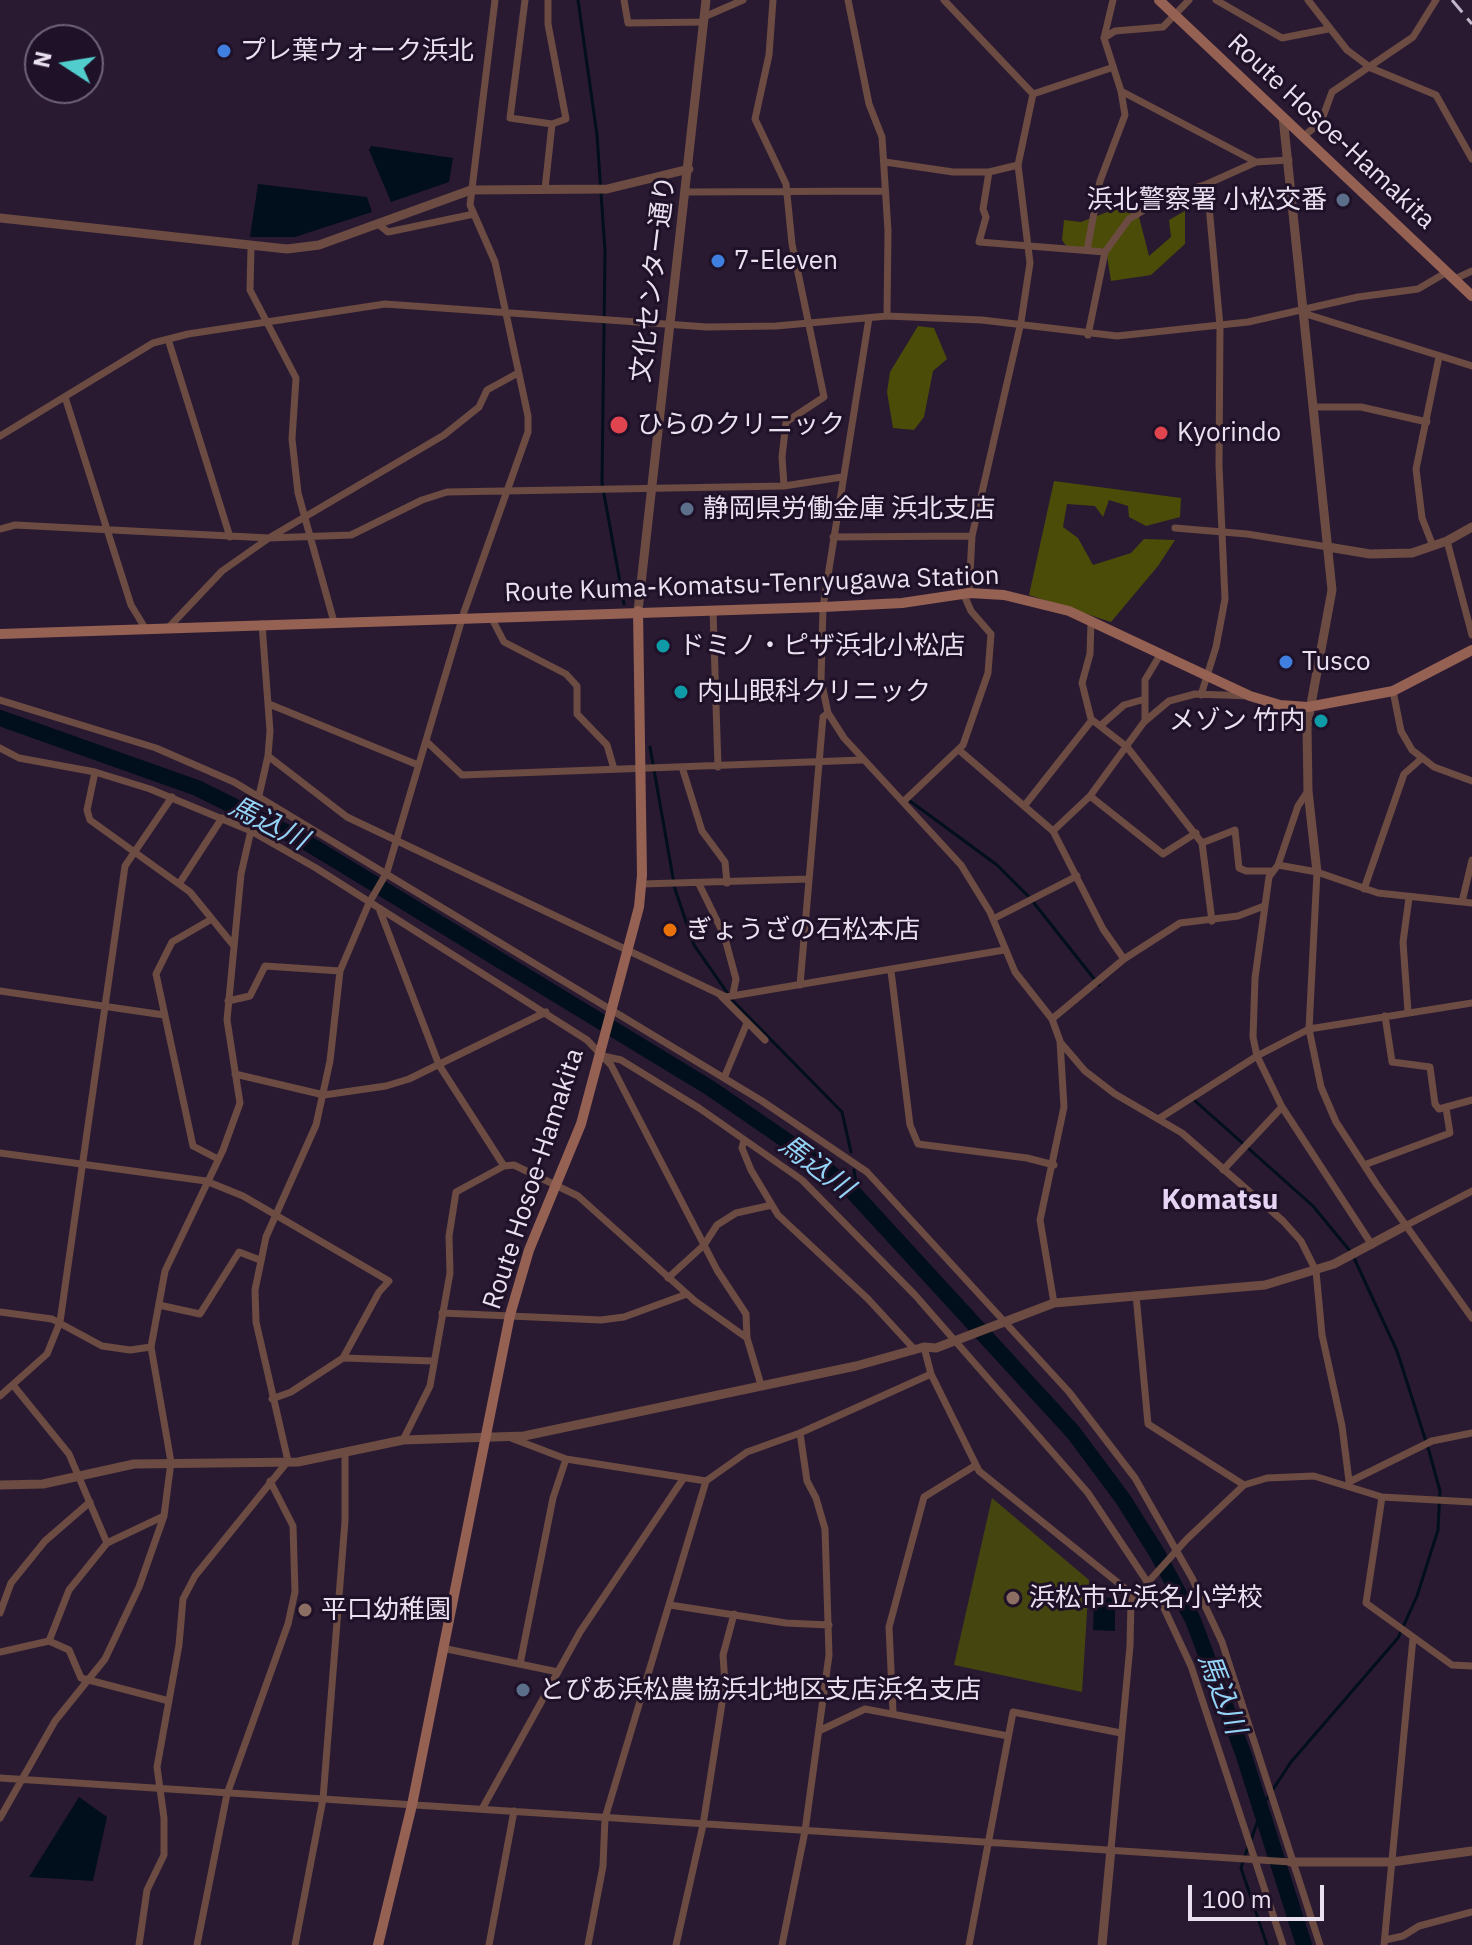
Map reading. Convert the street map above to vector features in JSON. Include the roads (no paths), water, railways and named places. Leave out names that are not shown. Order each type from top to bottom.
[{"type":"main road","name":"Route Hosoe-Hamakita","points":[[1159,0],[1472,296]]},
{"type":"main road","name":"Route Kuma-Komatsu-Tenryugawa Station","points":[[0,634],[170,626],[823,607],[902,603],[966,594],[1038,601],[1091,622],[1250,696],[1280,705],[1308,707],[1393,691],[1472,650]]},
{"type":"main road","name":"Route Hosoe-Hamakita","points":[[378,1945],[412,1805],[510,1315],[529,1250],[581,1124],[628,950],[642,884],[649,768],[638,611]]},
{"type":"street","points":[[288,1461],[256,1322],[255,1290],[260,1260],[275,1215],[316,1125],[324,1095],[340,971],[370,900],[386,874],[398,840],[464,617],[528,432],[495,262],[474,214],[471,190],[495,0]]},
{"type":"street","points":[[525,0],[510,118],[552,124],[566,119],[548,24],[548,0]]},
{"type":"street","points":[[624,0],[628,23],[704,20],[742,0]]},
{"type":"street","name":"文化センター通り","points":[[638,611],[706,0]]},
{"type":"street","points":[[773,0],[769,55],[755,119],[786,190],[792,244],[824,397],[786,422],[782,457],[784,486]]},
{"type":"street","points":[[848,0],[869,104],[882,137],[887,316]]},
{"type":"street","points":[[944,0],[1033,94]]},
{"type":"street","points":[[1087,250],[1100,181],[1125,115],[1121,91],[1111,68],[1104,38],[1113,0]]},
{"type":"street","points":[[1104,38],[1115,31],[1163,27],[1189,0]]},
{"type":"street","points":[[1216,0],[1282,38],[1328,29]]},
{"type":"street","points":[[1308,0],[1347,50],[1371,68],[1436,95],[1472,159]]},
{"type":"street","points":[[1304,136],[1321,122],[1332,92],[1413,37],[1436,0]]},
{"type":"street","points":[[1033,94],[1111,68]]},
{"type":"street","points":[[1121,91],[1256,162]]},
{"type":"street","points":[[903,802],[959,750],[972,721],[992,654],[991,634],[971,611],[966,594],[972,536],[1021,322],[1030,247],[1019,202],[1018,165],[1033,94]]},
{"type":"street","points":[[1283,117],[1332,595],[1308,707],[1308,791],[1317,872],[1309,1029],[1324,1095],[1364,1165],[1471,1315]]},
{"type":"street","points":[[545,189],[552,124]]},
{"type":"street","points":[[1088,335],[1105,252],[1124,224],[1166,197],[1207,184],[1256,162],[1289,160]]},
{"type":"street","points":[[885,162],[953,172],[989,172],[1018,165]]},
{"type":"street","points":[[0,218],[151,233],[251,248],[287,249],[319,245],[471,190],[607,189],[689,169]]},
{"type":"street","points":[[989,172],[983,209],[986,217],[979,242],[1105,252]]},
{"type":"street","points":[[1201,695],[1216,647],[1225,599],[1221,531],[1220,326],[1207,184]]},
{"type":"street","points":[[687,192],[885,191]]},
{"type":"street","points":[[378,224],[388,232],[474,214]]},
{"type":"street","points":[[251,248],[250,290],[296,378],[292,439],[298,493],[334,622]]},
{"type":"street","points":[[0,436],[153,343],[385,304],[742,327],[887,316],[1021,322],[1088,335],[1117,336],[1220,326],[1418,289],[1472,271]]},
{"type":"street","points":[[1303,310],[1472,366]]},
{"type":"street","points":[[869,318],[823,607],[820,667],[828,713],[862,760],[961,865],[993,919],[1015,972],[1052,1019],[1060,1041],[1064,1107],[1040,1220],[1054,1303]]},
{"type":"street","points":[[168,339],[230,537]]},
{"type":"street","points":[[1433,546],[1422,518],[1416,477],[1439,357]]},
{"type":"street","points":[[170,626],[222,571],[269,538],[444,435],[479,407],[487,390],[518,373]]},
{"type":"street","points":[[65,397],[131,605],[145,628]]},
{"type":"street","points":[[1313,407],[1361,407],[1427,422]]},
{"type":"street","points":[[0,529],[15,525],[269,538],[351,535],[422,500],[447,492],[509,488],[784,486],[842,477]]},
{"type":"street","points":[[1175,528],[1221,531],[1392,555],[1433,546],[1472,527]]},
{"type":"street","points":[[833,537],[972,536]]},
{"type":"street","points":[[1447,541],[1472,635]]},
{"type":"street","points":[[713,610],[718,767]]},
{"type":"street","points":[[491,617],[504,642],[566,674],[577,686],[577,714],[607,745],[614,769]]},
{"type":"street","points":[[1091,622],[1090,654],[1082,683],[1092,720],[1127,747],[1202,843],[1209,874],[1212,921]]},
{"type":"street","points":[[0,1818],[55,1721],[105,1659],[160,1537],[171,1462],[151,1347],[165,1271],[236,1120],[240,1103],[229,1040],[228,1001],[241,874],[268,756],[269,704],[262,624]]},
{"type":"street","points":[[1145,720],[1145,680],[1160,655]]},
{"type":"street","points":[[1393,691],[1401,731],[1421,759],[1457,778],[1472,781]]},
{"type":"street","points":[[1053,831],[1090,796],[1145,720],[1169,701],[1201,695],[1250,696]]},
{"type":"street","points":[[1100,726],[1124,705],[1145,699]]},
{"type":"street","points":[[0,700],[209,768],[724,1078],[867,1172],[1022,1346],[1069,1392],[1135,1478],[1176,1550],[1222,1642],[1320,1945]]},
{"type":"street","points":[[269,704],[418,765]]},
{"type":"street","points":[[800,985],[823,717],[828,713]]},
{"type":"street","points":[[1025,805],[1092,720]]},
{"type":"street","points":[[426,741],[462,775],[862,760]]},
{"type":"street","points":[[0,748],[19,758],[95,772],[172,797],[251,828],[370,900],[380,911],[587,1040],[611,1065],[704,1245],[746,1314],[747,1338],[761,1385]]},
{"type":"street","points":[[959,750],[1053,831],[1103,929],[1124,959]]},
{"type":"street","points":[[268,756],[347,817],[726,994],[747,1023],[765,1040]]},
{"type":"street","points":[[1364,889],[1404,774],[1421,759]]},
{"type":"street","points":[[682,767],[702,831],[725,862],[727,883]]},
{"type":"street","points":[[95,772],[87,810],[90,820],[190,892],[234,946]]},
{"type":"street","points":[[1308,791],[1298,806],[1278,865],[1271,871],[1255,978],[1253,1037],[1257,1056],[1282,1107],[1372,1245]]},
{"type":"street","points":[[1090,796],[1163,854],[1196,833]]},
{"type":"street","points":[[0,1396],[47,1354],[60,1322],[125,866],[172,797]]},
{"type":"street","points":[[179,884],[222,818]]},
{"type":"street","points":[[1202,843],[1235,830],[1242,870],[1271,871]]},
{"type":"street","points":[[1462,902],[1472,860]]},
{"type":"street","points":[[1278,865],[1317,872],[1364,889],[1409,898],[1472,903]]},
{"type":"street","points":[[993,919],[1077,876]]},
{"type":"street","points":[[642,884],[809,879]]},
{"type":"street","points":[[699,884],[724,935],[736,979],[726,994]]},
{"type":"street","points":[[1408,1012],[1403,942],[1409,898]]},
{"type":"street","points":[[1052,1019],[1124,959],[1180,923],[1212,921],[1264,906]]},
{"type":"street","points":[[380,911],[439,1065],[504,1166]]},
{"type":"street","points":[[210,920],[172,942],[156,974],[193,1146],[218,1159]]},
{"type":"street","points":[[726,994],[891,971],[1004,950]]},
{"type":"street","points":[[228,1001],[250,996],[265,966],[340,971]]},
{"type":"street","points":[[891,971],[910,1125],[918,1144],[1027,1158],[1054,1165]]},
{"type":"street","points":[[0,991],[164,1015]]},
{"type":"street","points":[[1160,1118],[1257,1056],[1309,1029],[1472,1003]]},
{"type":"street","points":[[235,1074],[324,1095],[386,1086],[439,1065],[546,1012]]},
{"type":"street","points":[[1385,1016],[1394,1065],[1430,1067],[1435,1104],[1439,1109],[1472,1100]]},
{"type":"street","points":[[724,1078],[747,1023]]},
{"type":"street","points":[[1060,1041],[1085,1071],[1115,1094],[1182,1133],[1283,1221],[1301,1241],[1316,1271],[1322,1335],[1342,1426],[1348,1482]]},
{"type":"street","points":[[600,1052],[621,1060],[802,1180],[959,1341],[1088,1493],[1162,1604],[1191,1666],[1283,1945]]},
{"type":"street","points":[[1223,1170],[1282,1107]]},
{"type":"street","points":[[1364,1165],[1450,1133],[1446,1108]]},
{"type":"street","points":[[744,1140],[742,1148],[751,1170],[778,1215],[920,1348],[979,1471],[1127,1590],[1131,1601],[1102,1945]]},
{"type":"street","points":[[0,1153],[206,1181],[243,1196],[389,1281],[379,1292],[343,1358],[291,1392],[272,1399]]},
{"type":"street","points":[[403,1440],[430,1386],[450,1273],[449,1236],[456,1192],[504,1166],[514,1165],[578,1196],[687,1294],[747,1338]]},
{"type":"street","points":[[0,1485],[43,1484],[134,1464],[288,1461],[345,1454],[403,1440],[484,1436],[511,1438],[959,1341],[1054,1303],[1258,1286],[1316,1271],[1372,1245],[1472,1191]]},
{"type":"street","points":[[668,1278],[704,1245],[717,1225],[736,1213],[772,1205]]},
{"type":"street","points":[[159,1305],[200,1314],[239,1252],[260,1260]]},
{"type":"street","points":[[442,1313],[601,1320],[624,1317],[687,1294]]},
{"type":"street","points":[[1136,1295],[1148,1424],[1244,1485]]},
{"type":"street","points":[[0,1312],[60,1322],[102,1346],[130,1350],[151,1347]]},
{"type":"street","points":[[343,1358],[433,1361]]},
{"type":"street","points":[[588,1945],[603,1866],[605,1818],[706,1481],[747,1452],[800,1433],[931,1374]]},
{"type":"street","points":[[13,1385],[51,1429],[80,1475],[107,1543]]},
{"type":"street","points":[[782,1945],[821,1730],[829,1625],[825,1529],[816,1498],[807,1481],[800,1433]]},
{"type":"street","points":[[1348,1482],[1421,1445],[1472,1433]]},
{"type":"street","points":[[511,1438],[566,1459],[706,1481]]},
{"type":"street","points":[[295,1945],[323,1799],[345,1521],[345,1454]]},
{"type":"street","points":[[520,1664],[553,1498],[566,1459]]},
{"type":"street","points":[[139,1945],[147,1890],[164,1855],[157,1767],[179,1645],[183,1599],[195,1576],[288,1461]]},
{"type":"street","points":[[893,1712],[889,1627],[924,1497],[976,1465]]},
{"type":"street","points":[[1131,1601],[1176,1550],[1244,1485],[1275,1476],[1300,1475],[1348,1482],[1382,1497],[1472,1502]]},
{"type":"street","points":[[482,1809],[580,1632],[683,1479]]},
{"type":"street","points":[[197,1945],[227,1794],[288,1624],[295,1592],[293,1526],[270,1481]]},
{"type":"street","points":[[1382,1497],[1366,1603],[1452,1665],[1472,1666]]},
{"type":"street","points":[[0,1613],[11,1583],[35,1553],[90,1502]]},
{"type":"street","points":[[49,1641],[69,1590],[107,1543],[164,1516]]},
{"type":"street","points":[[670,1605],[786,1623],[829,1625]]},
{"type":"street","points":[[676,1945],[703,1825],[725,1684],[723,1655],[734,1614]]},
{"type":"street","points":[[1410,1635],[1385,1943],[1419,1926],[1472,1912]]},
{"type":"street","points":[[0,1652],[49,1641],[69,1650],[81,1678],[169,1701]]},
{"type":"street","points":[[442,1648],[558,1672]]},
{"type":"street","points":[[821,1730],[865,1709],[1008,1736]]},
{"type":"street","points":[[969,1945],[1013,1712],[1121,1733]]},
{"type":"street","points":[[0,1778],[1293,1862],[1392,1862],[1472,1851]]},
{"type":"street","points":[[489,1945],[514,1811]]},
{"type":"water","points":[[371,146],[453,158],[449,182],[391,202],[369,150]]},
{"type":"water","points":[[258,184],[367,197],[372,212],[295,237],[250,237]]},
{"type":"water","points":[[1094,1597],[1115,1598],[1115,1631],[1093,1630]]},
{"type":"water","points":[[79,1797],[107,1817],[93,1881],[29,1877]]},
{"type":"waterway","points":[[578,0],[597,135],[605,251],[602,483],[624,604]]},
{"type":"waterway","name":"馬込川","points":[[0,718],[197,788],[304,841],[710,1088],[819,1163],[851,1190],[1073,1432],[1123,1499],[1157,1553],[1193,1620],[1243,1753],[1304,1945]]},
{"type":"waterway","points":[[650,747],[675,889],[694,945],[733,1001],[842,1112],[851,1152]]},
{"type":"waterway","points":[[910,801],[997,865],[1030,898]]},
{"type":"waterway","points":[[1034,903],[1099,985]]},
{"type":"waterway","points":[[1193,1099],[1313,1206],[1350,1251]]},
{"type":"waterway","points":[[854,1170],[859,1200]]},
{"type":"waterway","points":[[1251,1840],[1264,1803],[1291,1762],[1398,1638],[1417,1596],[1438,1530],[1440,1491],[1429,1451],[1397,1351],[1354,1258]]},
{"type":"waterway","points":[[1248,1847],[1241,1868],[1267,1945]]},
{"type":"railway","points":[[1452,0],[1472,24]]},
{"type":"place","name":"プレ葉ウォーク浜北","points":[[224,51]]},
{"type":"place","name":"浜北警察署 小松交番","points":[[1343,200]]},
{"type":"place","name":"7-Eleven","points":[[718,261]]},
{"type":"place","name":"ひらのクリニック","points":[[619,425]]},
{"type":"place","name":"Kyorindo","points":[[1161,433]]},
{"type":"place","name":"静岡県労働金庫 浜北支店","points":[[687,509]]},
{"type":"place","name":"ドミノ・ピザ浜北小松店","points":[[663,646]]},
{"type":"place","name":"Tusco","points":[[1286,662]]},
{"type":"place","name":"内山眼科クリニック","points":[[681,692]]},
{"type":"place","name":"メゾン 竹内","points":[[1321,721]]},
{"type":"place","name":"ぎょうざの石松本店","points":[[670,930]]},
{"type":"place","name":"浜松市立浜名小学校","points":[[1013,1598]]},
{"type":"place","name":"平口幼稚園","points":[[305,1610]]},
{"type":"place","name":"とぴあ浜松農協浜北地区支店浜名支店","points":[[523,1690]]},
{"type":"district","name":"Komatsu","points":[[1220,1201]]}]
